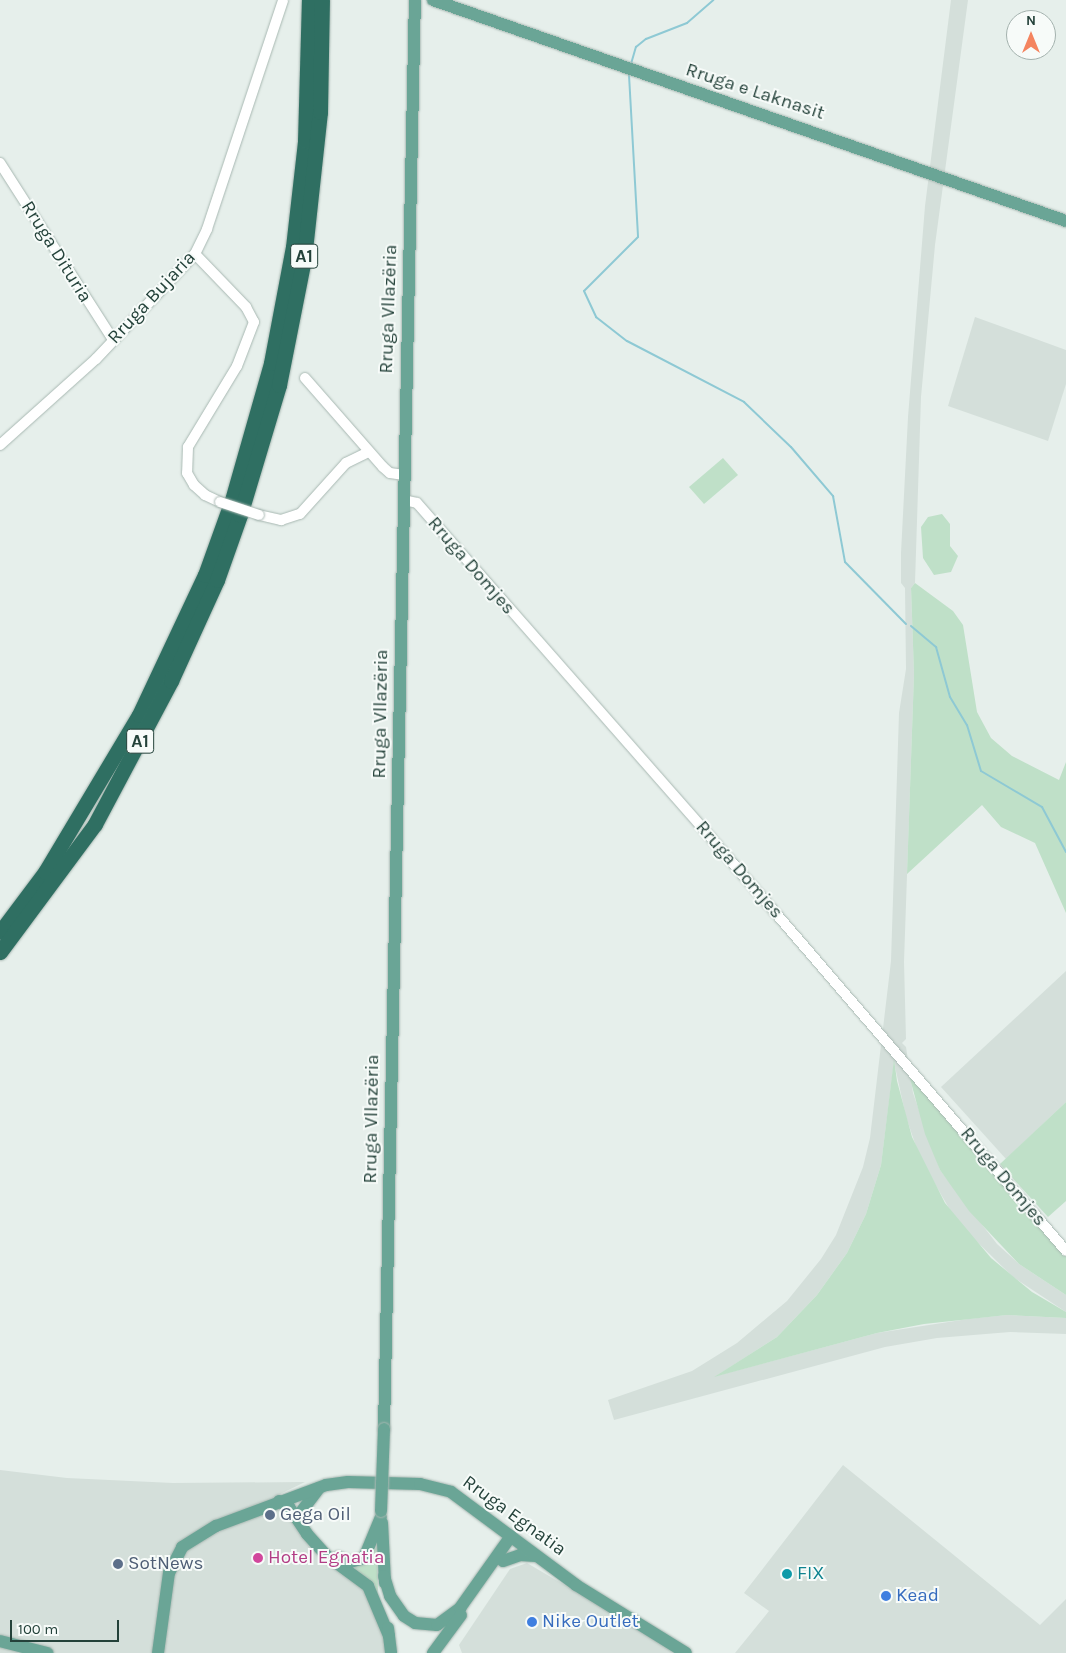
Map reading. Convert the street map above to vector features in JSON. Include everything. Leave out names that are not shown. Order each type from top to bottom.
[{"type":"highway","name":"A1","points":[[0,932],[50,864],[138,715],[205,575],[232,500],[268,373],[293,247],[305,141],[309,0]]},
{"type":"highway","name":"A1","points":[[0,952],[95,824],[171,681],[217,580],[240,515],[279,385],[304,259],[320,112],[322,0]]},
{"type":"main road","name":"Rruga Vllazëria","points":[[381,1514],[415,0]]},
{"type":"main road","name":"Rruga e Laknasit","points":[[432,0],[615,66],[815,131],[1066,221]]},
{"type":"main road","name":"Rruga Egnatia","points":[[158,1653],[169,1573],[182,1547],[210,1528],[320,1486],[348,1482],[428,1485],[458,1496],[583,1590],[686,1653]]},
{"type":"main road","points":[[300,1517],[320,1486]]},
{"type":"main road","points":[[293,1496],[300,1517],[327,1556],[368,1586],[389,1636]]},
{"type":"main road","points":[[279,1502],[289,1507],[300,1517],[314,1536],[340,1559],[350,1562],[368,1554],[381,1514]]},
{"type":"main road","points":[[381,1514],[390,1653]]},
{"type":"main road","points":[[491,1522],[500,1559]]},
{"type":"main road","points":[[432,1653],[514,1539]]},
{"type":"main road","points":[[384,1576],[390,1596],[404,1616],[415,1623],[437,1625],[454,1615],[500,1559],[520,1555],[536,1556]]},
{"type":"main road","points":[[0,1641],[47,1653]]},
{"type":"street","name":"Rruga Bujaria","points":[[0,444],[113,340],[196,254],[207,229],[283,0]]},
{"type":"street","name":"Rruga Dituria","points":[[0,163],[113,340]]},
{"type":"street","points":[[196,254],[246,307],[254,322],[237,366],[188,447],[188,472],[194,485],[205,495],[220,502],[281,520],[300,514],[346,462],[369,452]]},
{"type":"street","points":[[305,378],[369,452],[390,472],[404,475]]},
{"type":"street","name":"Rruga Domjes","points":[[404,500],[417,503],[706,832],[1066,1251]]},
{"type":"shaded area","points":[[951,0],[968,0],[935,245],[921,397],[915,583],[911,588],[914,674],[904,962],[906,1039],[902,1043],[906,1047],[913,1093],[940,1170],[997,1244],[1019,1264],[1066,1295],[1066,1312],[1013,1277],[957,1222],[920,1158],[906,1117],[894,1062],[881,1165],[866,1214],[847,1253],[817,1295],[777,1337],[716,1376],[877,1333],[968,1319],[1007,1315],[1066,1318],[1066,1334],[1010,1332],[937,1338],[885,1347],[614,1420],[608,1400],[692,1371],[737,1343],[787,1301],[821,1259],[836,1235],[863,1167],[870,1138],[891,961],[899,713],[906,669],[905,588],[901,583],[901,553],[908,417],[925,206]]},
{"type":"shaded area","points":[[975,317],[1066,350],[1066,384],[1048,441],[948,406]]},
{"type":"shaded area","points":[[1066,971],[1066,1102],[1006,1159],[941,1087]]},
{"type":"shaded area","points":[[843,1465],[1040,1625],[1066,1599],[1066,1653],[735,1653],[769,1611],[744,1593]]},
{"type":"shaded area","points":[[0,1470],[67,1478],[173,1483],[305,1482],[276,1496],[302,1527],[362,1579],[391,1653],[0,1653]]},
{"type":"shaded area","points":[[527,1563],[680,1653],[462,1653],[459,1645],[510,1569]]},
{"type":"green space","points":[[723,458],[738,475],[704,504],[689,487]]},
{"type":"green space","points":[[942,514],[950,524],[950,546],[958,556],[951,572],[934,575],[923,558],[921,527],[928,517]]},
{"type":"green space","points":[[915,583],[953,611],[963,625],[977,712],[991,738],[1012,756],[1059,780],[1066,762],[1066,913],[1035,843],[1001,827],[982,805],[907,874],[914,674],[911,588]]},
{"type":"green space","points":[[894,1059],[897,1081],[912,1137],[945,1203],[991,1258],[1032,1292],[1066,1312],[1066,1318],[1007,1315],[924,1324],[877,1333],[714,1377],[777,1337],[817,1295],[847,1253],[866,1214],[881,1165]]},
{"type":"green space","points":[[909,1075],[1066,1256],[1066,1295],[1019,1264],[969,1211],[940,1170],[925,1134]]},
{"type":"green space","points":[[1066,1102],[1066,1201],[1048,1217],[1000,1164]]},
{"type":"green space","points":[[377,1546],[378,1596],[354,1568],[371,1555]]},
{"type":"waterway","points":[[631,64],[636,47],[646,39],[687,23],[713,0]]},
{"type":"waterway","points":[[629,75],[638,237],[584,291],[596,317],[627,341],[744,402],[791,447],[833,496],[845,562],[906,624]]},
{"type":"waterway","points":[[911,626],[936,647],[950,697],[967,725],[981,771],[1042,807],[1066,852]]},
{"type":"place","name":"Gega Oil","points":[[270,1515]]},
{"type":"place","name":"Hotel Egnatia","points":[[258,1558]]},
{"type":"place","name":"SotNews","points":[[118,1564]]},
{"type":"place","name":"FIX","points":[[787,1574]]},
{"type":"place","name":"Kead","points":[[886,1596]]},
{"type":"place","name":"Nike Outlet","points":[[532,1622]]}]
